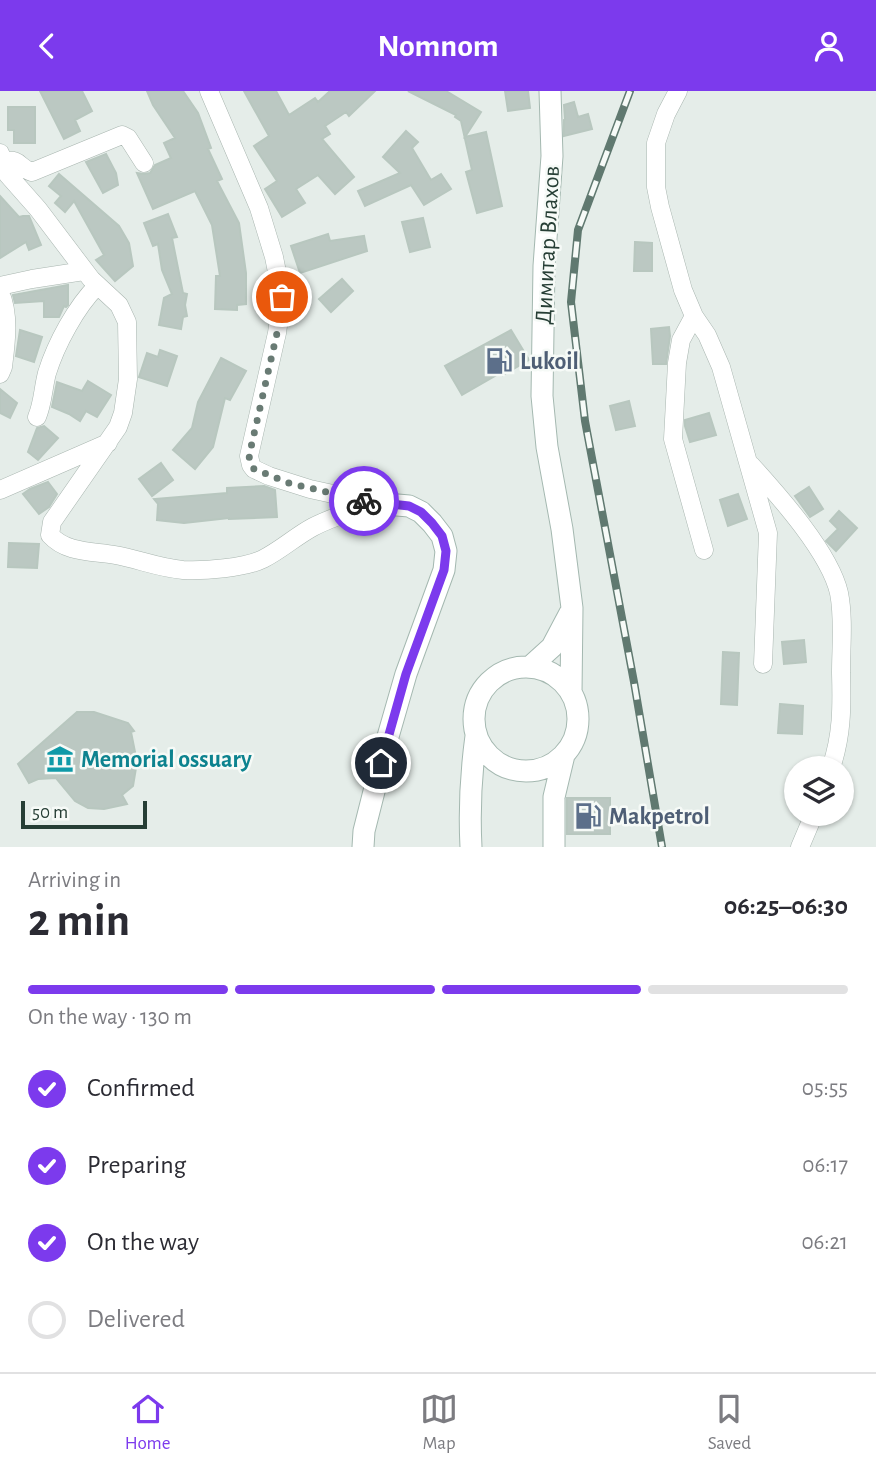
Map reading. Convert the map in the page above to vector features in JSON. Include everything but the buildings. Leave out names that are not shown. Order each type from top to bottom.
[{"type":"main road","name":"Димитар Влахов","points":[[550,91],[552,156],[544,266],[542,396],[547,447],[562,529],[572,608],[571,693]]},
{"type":"main road","points":[[363,847],[364,831],[387,740],[406,674],[444,570],[446,551],[442,536],[421,512],[409,506],[374,503]]},
{"type":"main road","points":[[531,666],[552,647],[572,608]]},
{"type":"main road","points":[[471,847],[469,800],[476,736],[473,716],[478,695],[491,679],[510,669],[531,666],[547,671],[561,680],[571,693],[577,709],[578,725],[573,741],[564,755],[554,797],[554,847]]},
{"type":"main road","points":[[476,736],[495,762],[509,768],[532,771],[555,762],[564,755]]},
{"type":"main road","points":[[469,800],[479,785],[489,777],[509,768]]},
{"type":"main road","points":[[532,771],[554,797]]},
{"type":"street","points":[[209,91],[259,208],[274,257],[282,297],[277,333],[249,456],[251,465],[254,469],[289,483],[374,503]]},
{"type":"street","points":[[678,91],[656,143],[656,187],[683,290],[721,367],[768,533],[763,664]]},
{"type":"street","points":[[2,157],[19,163],[24,170],[32,172],[122,135],[128,138],[144,163]]},
{"type":"street","points":[[2,157],[8,175],[38,209],[84,271],[119,305],[127,322],[128,379],[118,427],[52,522],[50,535],[56,542],[70,548],[184,570],[244,565],[262,559],[313,527],[374,503]]},
{"type":"street","points":[[0,286],[84,271]]},
{"type":"street","points":[[37,417],[51,362],[83,299],[97,286]]},
{"type":"street","points":[[0,292],[6,320],[3,367],[0,374]]},
{"type":"street","points":[[694,316],[681,340],[677,363],[673,439],[704,550]]},
{"type":"street","points":[[0,490],[108,443]]},
{"type":"street","points":[[747,460],[818,549],[839,592],[842,713],[835,756]]},
{"type":"street","points":[[800,847],[809,826]]},
{"type":"railway","points":[[630,91],[578,230],[571,302],[585,421],[662,847]]},
{"type":"way so far","points":[[282,297],[277,333],[249,456],[251,465],[254,469],[289,483],[364,501]]},
{"type":"place","name":"Lukoil","points":[[499,361]]},
{"type":"place","name":"Memorial ossuary","points":[[60,759]]},
{"type":"place","name":"Makpetrol","points":[[588,816]]},
{"type":"route","points":[[364,501],[409,506],[421,512],[442,536],[446,551],[444,570],[406,674],[381,763]]}]
